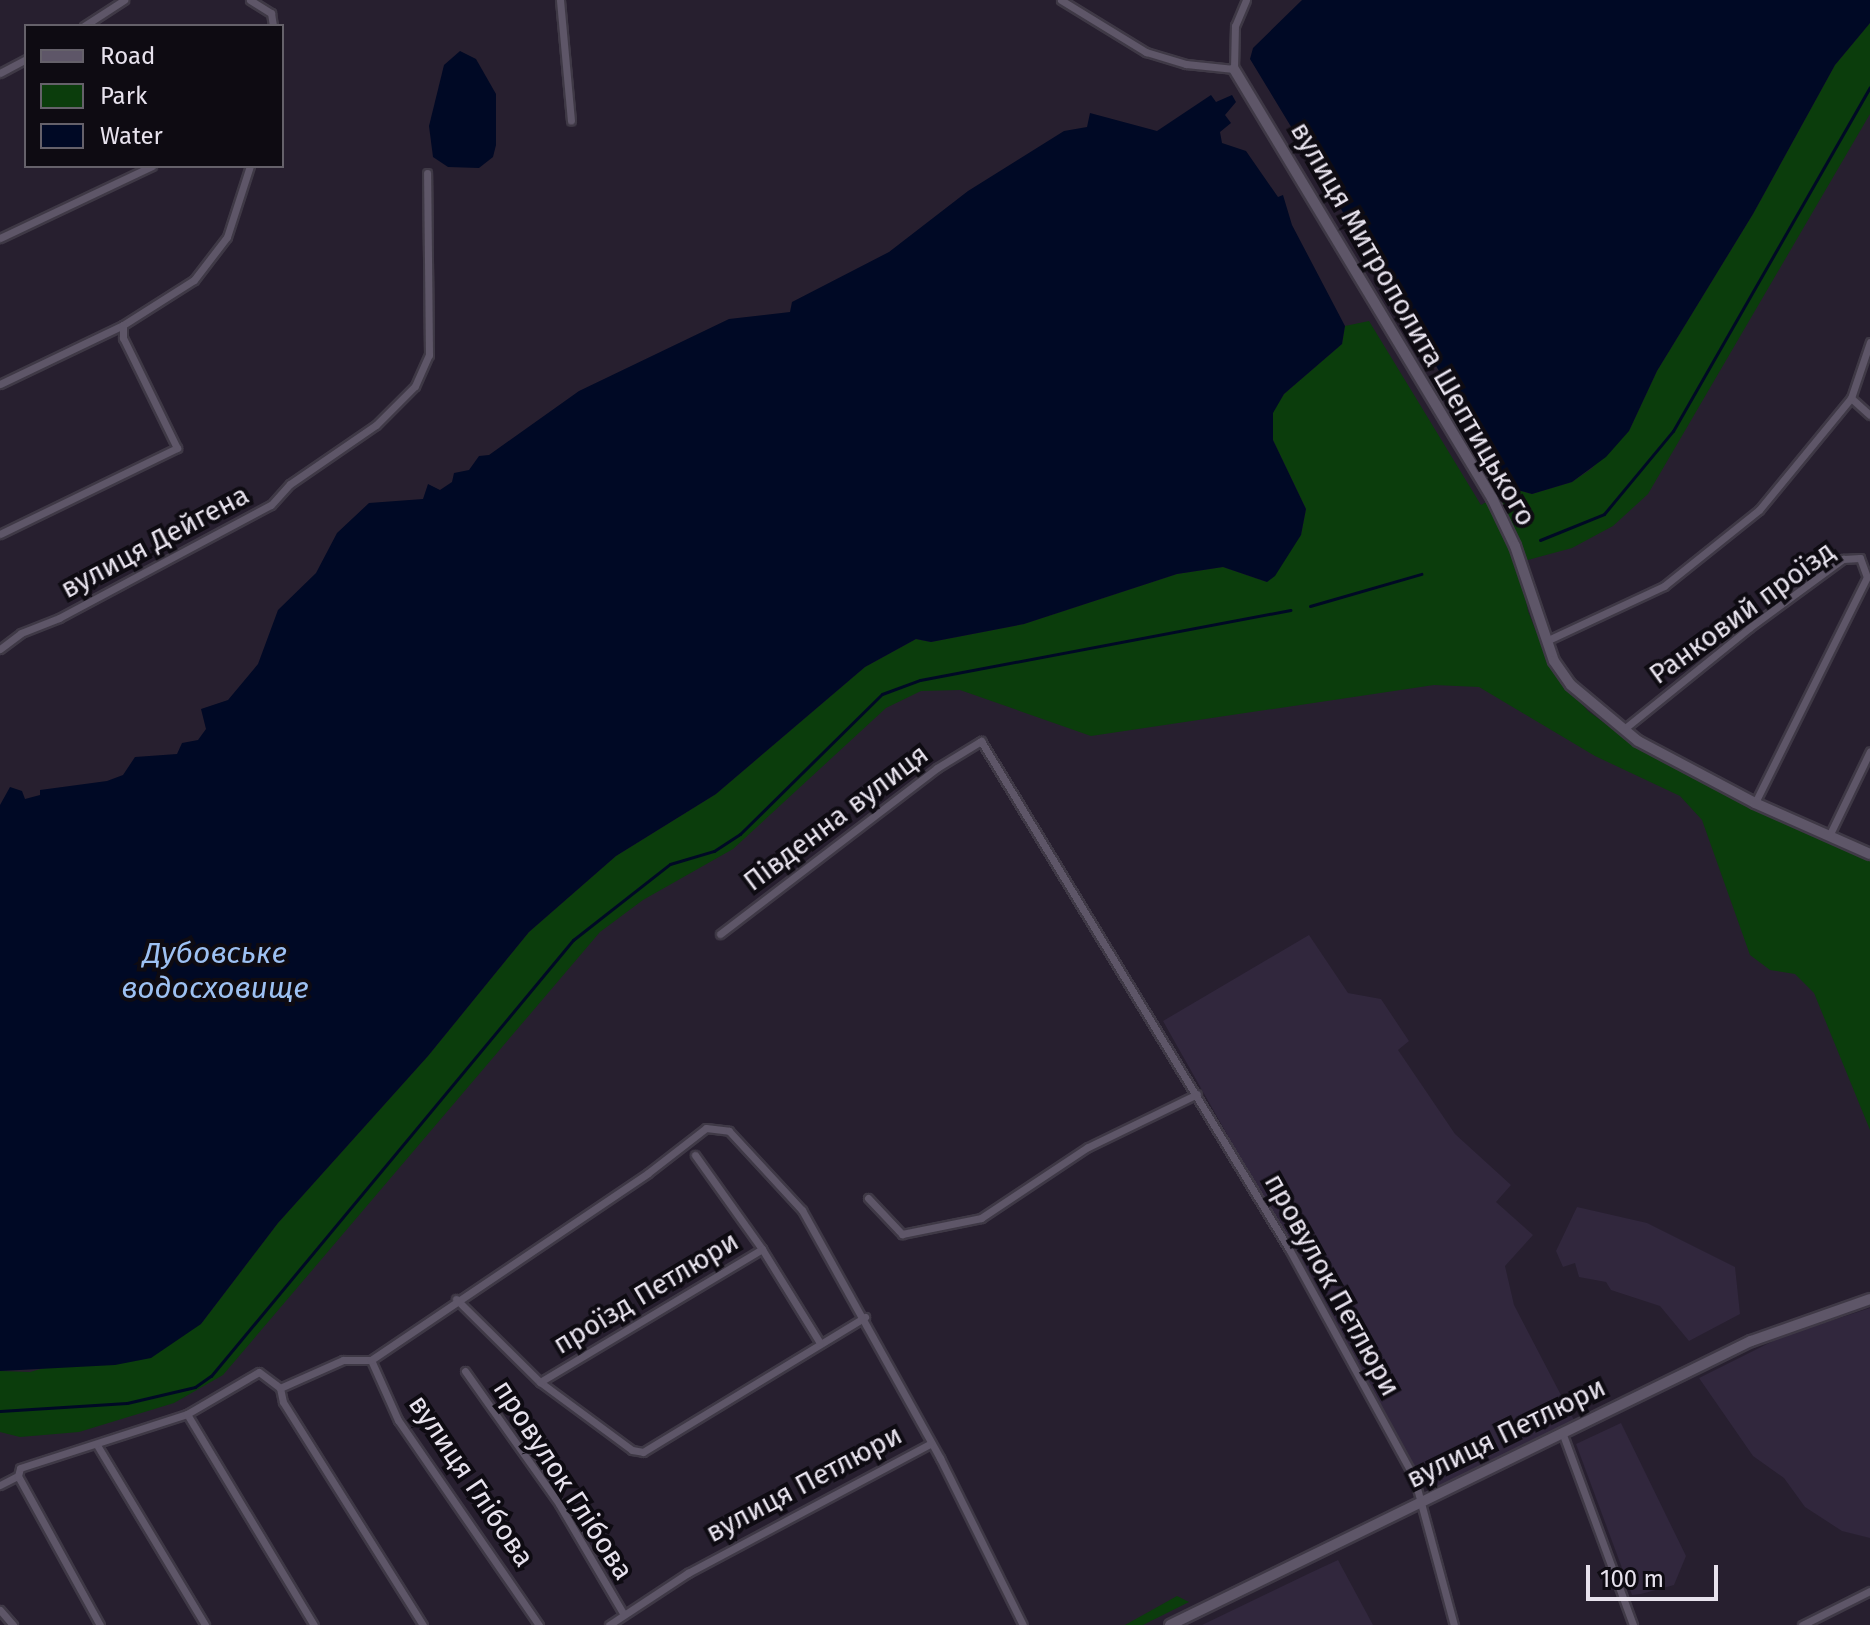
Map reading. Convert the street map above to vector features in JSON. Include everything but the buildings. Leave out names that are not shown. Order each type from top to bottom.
[{"type":"street","points":[[87,24],[124,0]]},
{"type":"street","points":[[250,0],[271,13],[273,24]]},
{"type":"street","points":[[560,0],[571,121]]},
{"type":"street","points":[[1061,0],[1146,52],[1186,64],[1234,69],[1235,26],[1246,0]]},
{"type":"street","points":[[0,73],[24,60]]},
{"type":"street","name":"вулиця Митрополита Шептицького","points":[[1234,69],[1492,498],[1515,546],[1546,641],[1571,685],[1624,729],[1755,803],[1870,854]]},
{"type":"street","points":[[0,238],[148,168]]},
{"type":"street","points":[[0,384],[123,325],[209,265],[227,237],[249,168]]},
{"type":"street","name":"вулиця Дейгена","points":[[0,649],[21,633],[59,618],[271,505],[290,484],[376,425],[415,386],[429,355],[427,173]]},
{"type":"street","points":[[0,534],[177,448],[123,338],[123,325]]},
{"type":"street","points":[[1546,641],[1664,586],[1717,546],[1788,480],[1851,398],[1870,342]]},
{"type":"street","points":[[1851,398],[1870,415]]},
{"type":"street","name":"Ранковий проїзд","points":[[1624,729],[1772,611],[1843,559],[1860,558],[1867,577],[1755,803]]},
{"type":"street","name":"Південна вулиця","points":[[720,934],[937,768],[981,741]]},
{"type":"street","name":"провулок Петлюри","points":[[981,741],[1197,1094],[1414,1477],[1454,1625]]},
{"type":"street","points":[[1829,836],[1870,751]]},
{"type":"street","points":[[1861,769],[1870,772]]},
{"type":"street","points":[[868,1198],[902,1234],[981,1218],[1088,1147],[1197,1094]]},
{"type":"street","points":[[280,1388],[343,1360],[371,1360],[456,1299],[648,1173],[706,1128],[729,1131],[765,1164],[802,1210],[865,1317],[930,1444]]},
{"type":"street","points":[[695,1155],[762,1249]]},
{"type":"street","name":"проїзд Петлюри","points":[[540,1382],[762,1249],[820,1343]]},
{"type":"street","points":[[456,1299],[540,1382],[632,1450],[643,1452],[865,1317]]},
{"type":"street","name":"вулиця Петлюри","points":[[1170,1625],[1751,1341],[1870,1299]]},
{"type":"street","name":"вулиця Глібова","points":[[371,1360],[398,1420],[539,1625]]},
{"type":"street","name":"провулок Глібова","points":[[465,1371],[559,1504],[623,1613]]},
{"type":"street","points":[[100,1625],[18,1476],[20,1468],[187,1414],[259,1372],[280,1388],[283,1402],[423,1625]]},
{"type":"street","points":[[187,1414],[314,1625]]},
{"type":"street","points":[[1562,1431],[1633,1625]]},
{"type":"street","name":"вулиця Петлюри","points":[[609,1625],[623,1613],[930,1444],[1023,1625]]},
{"type":"street","points":[[97,1445],[205,1625]]},
{"type":"street","points":[[0,1485],[18,1476]]},
{"type":"street","points":[[1802,1625],[1870,1591]]},
{"type":"street","points":[[0,1610],[13,1625]]},
{"type":"shaded area","points":[[1309,935],[1348,993],[1381,999],[1409,1041],[1398,1050],[1455,1134],[1511,1185],[1496,1202],[1533,1235],[1505,1266],[1514,1305],[1574,1420],[1429,1492],[1163,1021]]},
{"type":"shaded area","points":[[1577,1207],[1647,1223],[1735,1267],[1740,1314],[1689,1341],[1660,1306],[1611,1290],[1606,1282],[1579,1277],[1575,1263],[1563,1267],[1556,1251]]},
{"type":"shaded area","points":[[1870,1308],[1870,1538],[1842,1531],[1805,1507],[1784,1478],[1753,1456],[1699,1378],[1781,1337]]},
{"type":"shaded area","points":[[1621,1423],[1686,1556],[1674,1585],[1632,1595],[1576,1444]]},
{"type":"shaded area","points":[[1338,1560],[1373,1625],[1202,1625],[1310,1573]]},
{"type":"green space","points":[[1870,23],[1870,114],[1648,494],[1613,526],[1572,548],[1524,561],[1516,549],[1528,611],[1549,664],[1588,711],[1635,745],[1752,808],[1870,859],[1870,1130],[1814,993],[1795,974],[1770,970],[1750,955],[1702,820],[1680,796],[1595,756],[1479,687],[1434,685],[1091,736],[960,690],[921,691],[886,708],[733,849],[643,900],[600,932],[223,1375],[174,1403],[79,1432],[20,1437],[0,1432],[0,1371],[30,1372],[201,1324],[278,1223],[428,1056],[529,932],[616,856],[716,794],[865,667],[916,639],[931,642],[1024,624],[1177,574],[1223,567],[1267,582],[1301,535],[1306,509],[1273,440],[1272,413],[1284,394],[1342,344],[1345,326],[1369,321],[1481,505],[1510,488],[1532,494],[1572,482],[1591,469],[1629,431],[1657,371],[1753,214],[1835,65]]},
{"type":"green space","points":[[1177,1596],[1189,1602],[1143,1625],[1125,1625]]},
{"type":"water","points":[[1302,0],[1870,0],[1870,23],[1835,65],[1753,214],[1657,371],[1629,431],[1606,457],[1572,482],[1532,494],[1510,488],[1250,59],[1253,48]]},
{"type":"water","points":[[460,51],[476,59],[496,94],[496,145],[493,157],[479,168],[448,167],[433,157],[429,126],[444,65]]},
{"type":"water","name":"Дубовське водосховище","points":[[1211,95],[1216,102],[1232,95],[1236,102],[1225,115],[1231,123],[1220,132],[1222,143],[1246,151],[1278,197],[1283,195],[1292,225],[1345,326],[1342,344],[1284,394],[1273,413],[1273,440],[1306,509],[1301,535],[1275,576],[1267,582],[1223,567],[1177,574],[1024,624],[931,642],[916,639],[865,667],[716,794],[616,856],[529,932],[428,1056],[278,1223],[201,1324],[151,1358],[115,1365],[0,1371],[0,805],[10,787],[22,791],[25,799],[40,795],[40,790],[107,781],[123,775],[135,757],[177,754],[182,743],[198,740],[206,729],[201,709],[228,700],[258,664],[278,610],[316,573],[337,533],[369,503],[423,499],[428,484],[440,490],[452,482],[454,473],[469,470],[479,456],[489,455],[579,391],[729,319],[790,312],[792,302],[889,252],[968,191],[1064,131],[1087,127],[1090,113],[1157,131]]},
{"type":"waterway","points":[[1540,540],[1604,514],[1673,431],[1870,87]]},
{"type":"waterway","points":[[1310,606],[1421,574]]},
{"type":"waterway","points":[[0,1411],[127,1403],[195,1387],[211,1376],[573,940],[670,864],[714,851],[740,834],[882,694],[920,680],[1290,610]]}]
